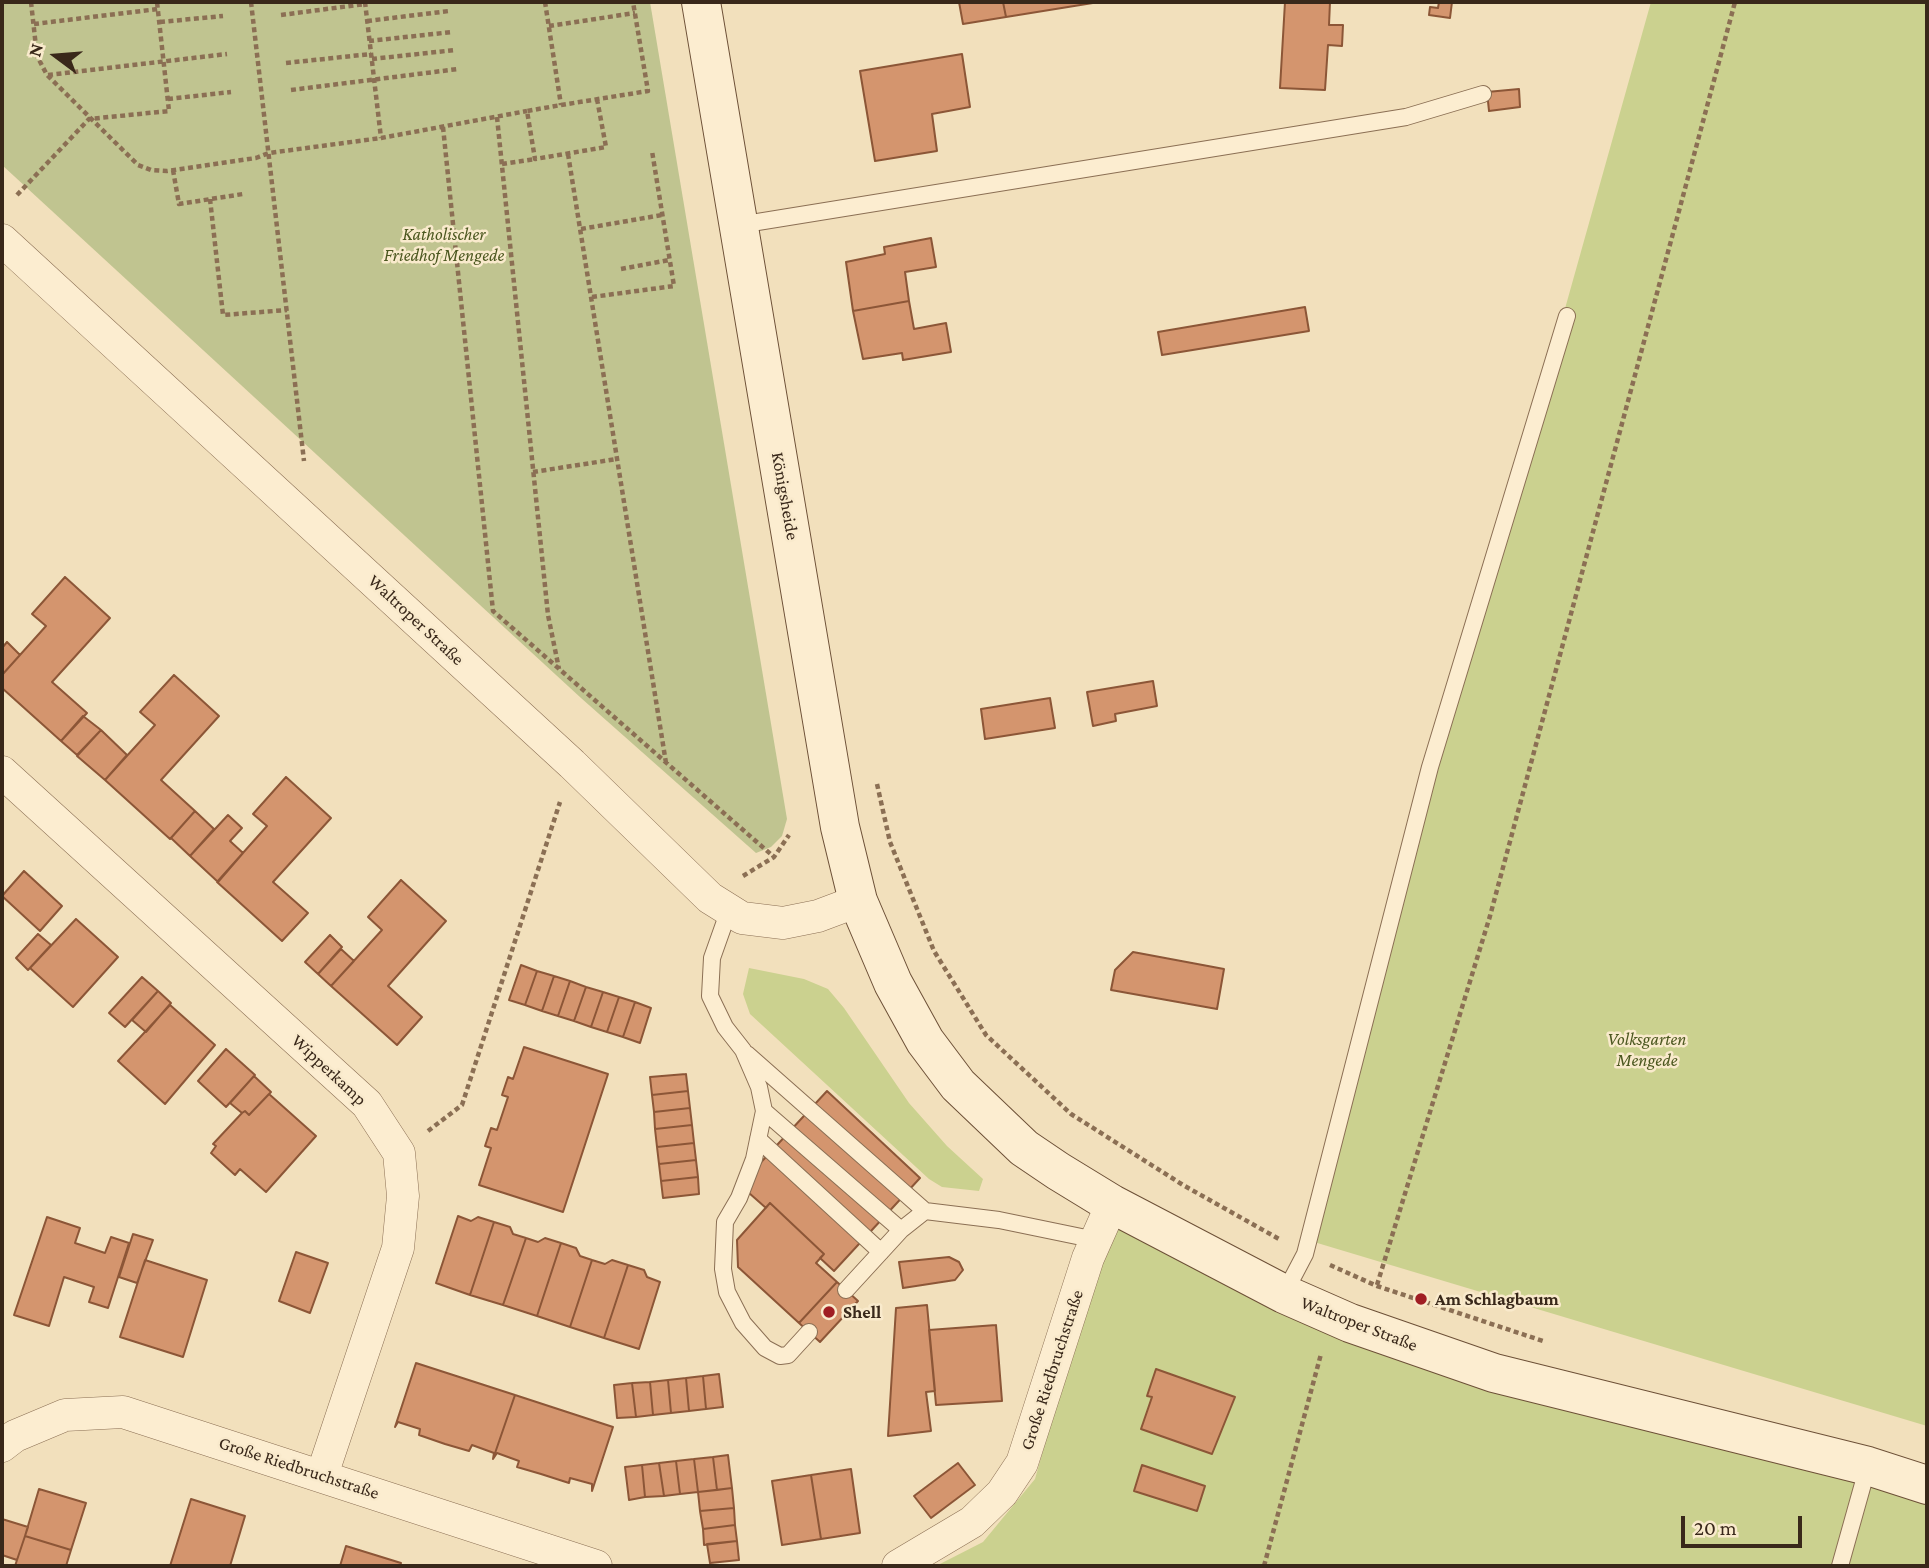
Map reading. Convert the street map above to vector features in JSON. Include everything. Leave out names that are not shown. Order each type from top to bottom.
[{"type":"main road","name":"Königsheide","points":[[701,2],[838,814],[858,901],[893,983]]},
{"type":"main road","name":"Waltroper Straße","points":[[893,983],[925,1041],[958,1085],[1024,1148],[1112,1204],[1284,1294],[1350,1323],[1494,1373],[1868,1466],[1927,1485]]},
{"type":"street","name":"Waltroper Straße","points":[[2,240],[572,764],[720,904],[742,918],[783,923],[818,916],[858,901]]},
{"type":"street","name":"Wipperkamp","points":[[2,772],[367,1104],[399,1153],[403,1196],[398,1248],[322,1475]]},
{"type":"street","name":"Große Riedbruchstraße","points":[[898,1566],[972,1522],[1002,1493],[1022,1463],[1097,1240],[1112,1204]]},
{"type":"street","name":"Große Riedbruchstraße","points":[[2,1446],[15,1436],[65,1415],[123,1412],[596,1566]]},
{"type":"lane","points":[[739,225],[1406,117],[1483,94]]},
{"type":"lane","points":[[1284,1294],[1306,1254],[1430,767],[1567,316]]},
{"type":"lane","points":[[720,904],[712,958],[710,996],[725,1027],[743,1051],[760,1087],[764,1111],[739,1198],[725,1222],[722,1238],[727,1292],[743,1323],[765,1348],[780,1356],[788,1354],[809,1332]]},
{"type":"lane","points":[[743,1051],[925,1211],[999,1220],[1097,1240]]},
{"type":"lane","points":[[764,1111],[901,1230]]},
{"type":"lane","points":[[758,1139],[881,1252]]},
{"type":"lane","points":[[846,1290],[901,1230],[925,1211]]},
{"type":"lane","points":[[1840,1566],[1868,1466]]},
{"type":"path","points":[[31,2],[37,56],[47,75],[138,165],[151,170],[173,170],[256,158],[269,153],[381,138],[648,91],[633,2]]},
{"type":"path","points":[[17,195],[89,119],[169,111],[157,2]]},
{"type":"path","points":[[251,2],[304,461]]},
{"type":"path","points":[[545,2],[561,105]]},
{"type":"path","points":[[885,819],[890,842],[937,960],[986,1035],[1071,1114],[1183,1185],[1306,1254],[1377,1286],[1490,916],[1735,2]]},
{"type":"path","points":[[281,15],[365,3],[381,138]]},
{"type":"path","points":[[34,24],[158,9]]},
{"type":"path","points":[[367,21],[449,11]]},
{"type":"path","points":[[549,26],[635,13]]},
{"type":"path","points":[[160,22],[223,16]]},
{"type":"path","points":[[369,41],[452,32]]},
{"type":"path","points":[[286,63],[455,50]]},
{"type":"path","points":[[47,75],[227,54]]},
{"type":"path","points":[[291,90],[458,69]]},
{"type":"path","points":[[168,99],[231,92]]},
{"type":"path","points":[[502,164],[606,147],[597,99]]},
{"type":"path","points":[[527,111],[535,159]]},
{"type":"path","points":[[498,117],[548,615],[559,670]]},
{"type":"path","points":[[443,127],[493,611],[774,857]]},
{"type":"path","points":[[592,297],[674,286],[652,151]]},
{"type":"path","points":[[568,154],[666,764]]},
{"type":"path","points":[[173,170],[179,204],[243,194]]},
{"type":"path","points":[[210,199],[223,315],[286,310]]},
{"type":"path","points":[[581,229],[662,215]]},
{"type":"path","points":[[621,269],[670,260]]},
{"type":"path","points":[[533,472],[617,459]]},
{"type":"path","points":[[399,1153],[462,1105],[572,764]]},
{"type":"path","points":[[720,904],[774,857],[789,835]]},
{"type":"path","points":[[1265,1566],[1321,1352]]},
{"type":"green space","name":"Katholischer Friedhof Mengede","points":[[2,2],[650,2],[787,819],[782,836],[771,847],[756,853],[581,698],[2,165]]},
{"type":"green space","name":"Volksgarten Mengede","points":[[1651,2],[1927,2],[1927,1426],[1304,1239]]},
{"type":"green space","points":[[749,968],[804,979],[828,989],[909,1103],[947,1146],[983,1179],[979,1191],[942,1187],[929,1179],[750,1014],[743,994]]},
{"type":"green space","points":[[1112,1204],[1284,1294],[1927,1485],[1927,1566],[936,1566],[983,1542],[1035,1479]]},
{"type":"building","points":[[959,2],[1003,2],[1006,17],[963,24]]},
{"type":"building","points":[[1003,2],[1099,2],[1006,17]]},
{"type":"building","points":[[1285,2],[1330,2],[1329,25],[1343,25],[1342,46],[1328,45],[1325,90],[1280,88]]},
{"type":"building","points":[[1439,2],[1452,2],[1450,18],[1429,15],[1430,7],[1438,8]]},
{"type":"building","points":[[962,54],[970,107],[932,114],[937,151],[875,161],[860,71]]},
{"type":"building","points":[[1519,89],[1520,107],[1489,111],[1487,92]]},
{"type":"building","points":[[931,238],[936,267],[905,272],[909,301],[853,311],[846,262],[885,254],[884,247]]},
{"type":"building","points":[[909,301],[914,329],[946,323],[951,352],[903,360],[902,353],[863,359],[853,311]]},
{"type":"building","points":[[1305,307],[1309,331],[1162,355],[1158,332]]},
{"type":"building","points":[[65,577],[110,618],[52,682],[87,713],[61,741],[2,688],[2,675],[46,626],[32,614]]},
{"type":"building","points":[[7,642],[20,655],[2,675],[2,648]]},
{"type":"building","points":[[174,675],[219,716],[161,780],[195,811],[170,839],[105,780],[155,725],[140,712]]},
{"type":"building","points":[[1153,681],[1157,706],[1115,714],[1116,721],[1093,726],[1087,692]]},
{"type":"building","points":[[1050,698],[1055,728],[985,739],[981,709]]},
{"type":"building","points":[[83,716],[101,730],[77,755],[61,741]]},
{"type":"building","points":[[101,730],[127,755],[105,780],[77,756]]},
{"type":"building","points":[[286,777],[331,818],[273,882],[308,913],[282,941],[217,882],[267,826],[253,814]]},
{"type":"building","points":[[195,811],[214,829],[190,856],[171,838]]},
{"type":"building","points":[[228,815],[242,828],[230,841],[243,853],[218,882],[190,856]]},
{"type":"building","points":[[24,871],[62,906],[40,931],[2,896]]},
{"type":"building","points":[[401,880],[446,921],[388,986],[422,1017],[397,1045],[331,986],[382,930],[368,917]]},
{"type":"building","points":[[76,919],[118,957],[73,1007],[30,968]]},
{"type":"building","points":[[38,934],[51,945],[28,970],[16,958]]},
{"type":"building","points":[[330,935],[342,947],[318,974],[305,962]]},
{"type":"building","points":[[341,949],[354,961],[331,986],[318,974]]},
{"type":"building","points":[[1133,952],[1224,969],[1217,1009],[1111,990],[1115,970]]},
{"type":"building","points":[[521,965],[537,971],[525,1005],[509,1000]]},
{"type":"building","points":[[537,971],[554,976],[542,1011],[525,1005]]},
{"type":"building","points":[[554,976],[570,981],[558,1016],[542,1011]]},
{"type":"building","points":[[142,977],[158,991],[125,1027],[109,1013]]},
{"type":"building","points":[[570,981],[586,987],[574,1021],[558,1016]]},
{"type":"building","points":[[586,987],[603,992],[591,1027],[574,1021]]},
{"type":"building","points":[[158,991],[171,1003],[146,1032],[132,1020]]},
{"type":"building","points":[[603,992],[619,997],[607,1032],[591,1027]]},
{"type":"building","points":[[619,997],[635,1002],[623,1037],[607,1032]]},
{"type":"building","points":[[635,1002],[651,1008],[640,1043],[623,1037]]},
{"type":"building","points":[[170,1005],[215,1045],[165,1104],[118,1061]]},
{"type":"building","points":[[524,1047],[608,1074],[563,1212],[479,1185],[491,1148],[485,1146],[491,1128],[497,1130],[508,1097],[502,1095],[508,1077],[513,1079]]},
{"type":"building","points":[[226,1049],[255,1075],[226,1107],[198,1081]]},
{"type":"building","points":[[686,1074],[688,1091],[652,1095],[650,1077]]},
{"type":"building","points":[[254,1076],[271,1092],[249,1115],[230,1103]]},
{"type":"building","points":[[688,1091],[690,1108],[654,1112],[652,1095]]},
{"type":"building","points":[[827,1091],[920,1178],[834,1271],[820,1258],[824,1254],[770,1203],[766,1208],[740,1185]]},
{"type":"building","points":[[269,1094],[316,1136],[266,1192],[240,1169],[235,1175],[211,1153],[216,1146],[213,1144],[242,1113],[245,1111],[249,1115]]},
{"type":"building","points":[[690,1108],[692,1125],[655,1129],[654,1112]]},
{"type":"building","points":[[692,1125],[694,1143],[657,1147],[655,1129]]},
{"type":"building","points":[[694,1143],[696,1160],[659,1164],[657,1147]]},
{"type":"building","points":[[696,1160],[698,1177],[661,1181],[659,1164]]},
{"type":"building","points":[[698,1177],[699,1194],[663,1198],[661,1181]]},
{"type":"building","points":[[770,1203],[824,1254],[816,1263],[837,1282],[799,1323],[738,1267],[737,1240]]},
{"type":"building","points":[[458,1216],[471,1221],[478,1217],[494,1222],[470,1295],[436,1283]]},
{"type":"building","points":[[47,1217],[80,1228],[75,1243],[105,1253],[111,1237],[129,1243],[108,1308],[89,1302],[94,1287],[64,1277],[49,1326],[14,1315]]},
{"type":"building","points":[[494,1222],[510,1227],[513,1234],[526,1238],[503,1305],[470,1295]]},
{"type":"building","points":[[133,1234],[153,1240],[137,1283],[119,1277]]},
{"type":"building","points":[[526,1238],[538,1242],[545,1238],[561,1243],[537,1316],[503,1305]]},
{"type":"building","points":[[561,1243],[576,1248],[580,1256],[592,1260],[570,1327],[537,1316]]},
{"type":"building","points":[[296,1252],[328,1263],[310,1313],[279,1301]]},
{"type":"building","points":[[949,1257],[959,1262],[963,1270],[955,1280],[903,1288],[899,1262]]},
{"type":"building","points":[[145,1260],[207,1280],[183,1357],[120,1337]]},
{"type":"building","points":[[592,1260],[605,1264],[612,1260],[628,1265],[604,1338],[570,1327]]},
{"type":"building","points":[[628,1265],[644,1270],[647,1277],[660,1282],[639,1349],[604,1338]]},
{"type":"building","name":"Shell","points":[[837,1282],[858,1301],[820,1342],[799,1323]]},
{"type":"building","points":[[927,1305],[935,1391],[926,1392],[931,1431],[888,1436],[896,1308]]},
{"type":"building","points":[[996,1325],[1002,1401],[936,1405],[929,1330]]},
{"type":"building","points":[[416,1363],[515,1395],[493,1459],[494,1453],[472,1445],[469,1451],[419,1435],[420,1429],[398,1422],[395,1427]]},
{"type":"building","points":[[1156,1369],[1235,1397],[1212,1454],[1141,1429],[1152,1397],[1147,1396]]},
{"type":"building","points":[[719,1374],[723,1407],[706,1409],[703,1376]]},
{"type":"building","points":[[703,1376],[706,1409],[689,1411],[686,1378]]},
{"type":"building","points":[[686,1378],[689,1411],[671,1413],[668,1380]]},
{"type":"building","points":[[668,1380],[671,1413],[653,1415],[650,1382]]},
{"type":"building","points":[[650,1382],[653,1415],[636,1417],[632,1383]]},
{"type":"building","points":[[632,1383],[636,1417],[617,1418],[614,1385]]},
{"type":"building","points":[[515,1395],[613,1427],[592,1491],[592,1484],[570,1478],[569,1483],[517,1467],[519,1461],[497,1453],[493,1459]]},
{"type":"building","points":[[728,1455],[732,1488],[717,1490],[713,1457]]},
{"type":"building","points":[[713,1457],[717,1490],[698,1492],[694,1459]]},
{"type":"building","points":[[694,1459],[698,1492],[680,1494],[676,1461]]},
{"type":"building","points":[[676,1461],[680,1494],[664,1496],[659,1463]]},
{"type":"building","points":[[659,1463],[664,1496],[645,1497],[642,1465]]},
{"type":"building","points":[[958,1463],[975,1485],[931,1518],[914,1496]]},
{"type":"building","points":[[642,1465],[645,1497],[629,1500],[625,1467]]},
{"type":"building","points":[[1142,1465],[1205,1486],[1197,1511],[1134,1491]]},
{"type":"building","points":[[851,1469],[860,1533],[821,1539],[811,1475]]},
{"type":"building","points":[[811,1475],[821,1539],[782,1545],[772,1481]]},
{"type":"building","points":[[732,1488],[734,1508],[700,1511],[698,1492]]},
{"type":"building","points":[[39,1489],[86,1503],[71,1550],[25,1536]]},
{"type":"building","points":[[191,1499],[245,1516],[230,1566],[170,1566]]},
{"type":"building","points":[[734,1508],[735,1525],[703,1529],[700,1511]]},
{"type":"building","points":[[2,1519],[28,1527],[17,1560],[2,1555]]},
{"type":"building","points":[[735,1525],[737,1541],[704,1545],[703,1529]]},
{"type":"building","points":[[25,1536],[71,1550],[66,1566],[15,1566]]},
{"type":"building","points":[[737,1541],[739,1560],[710,1563],[707,1544]]},
{"type":"building","points":[[346,1546],[401,1563],[400,1566],[340,1566]]},
{"type":"place","name":"Am Schlagbaum","points":[[1421,1299]]},
{"type":"place","name":"Shell","points":[[829,1312]]}]
